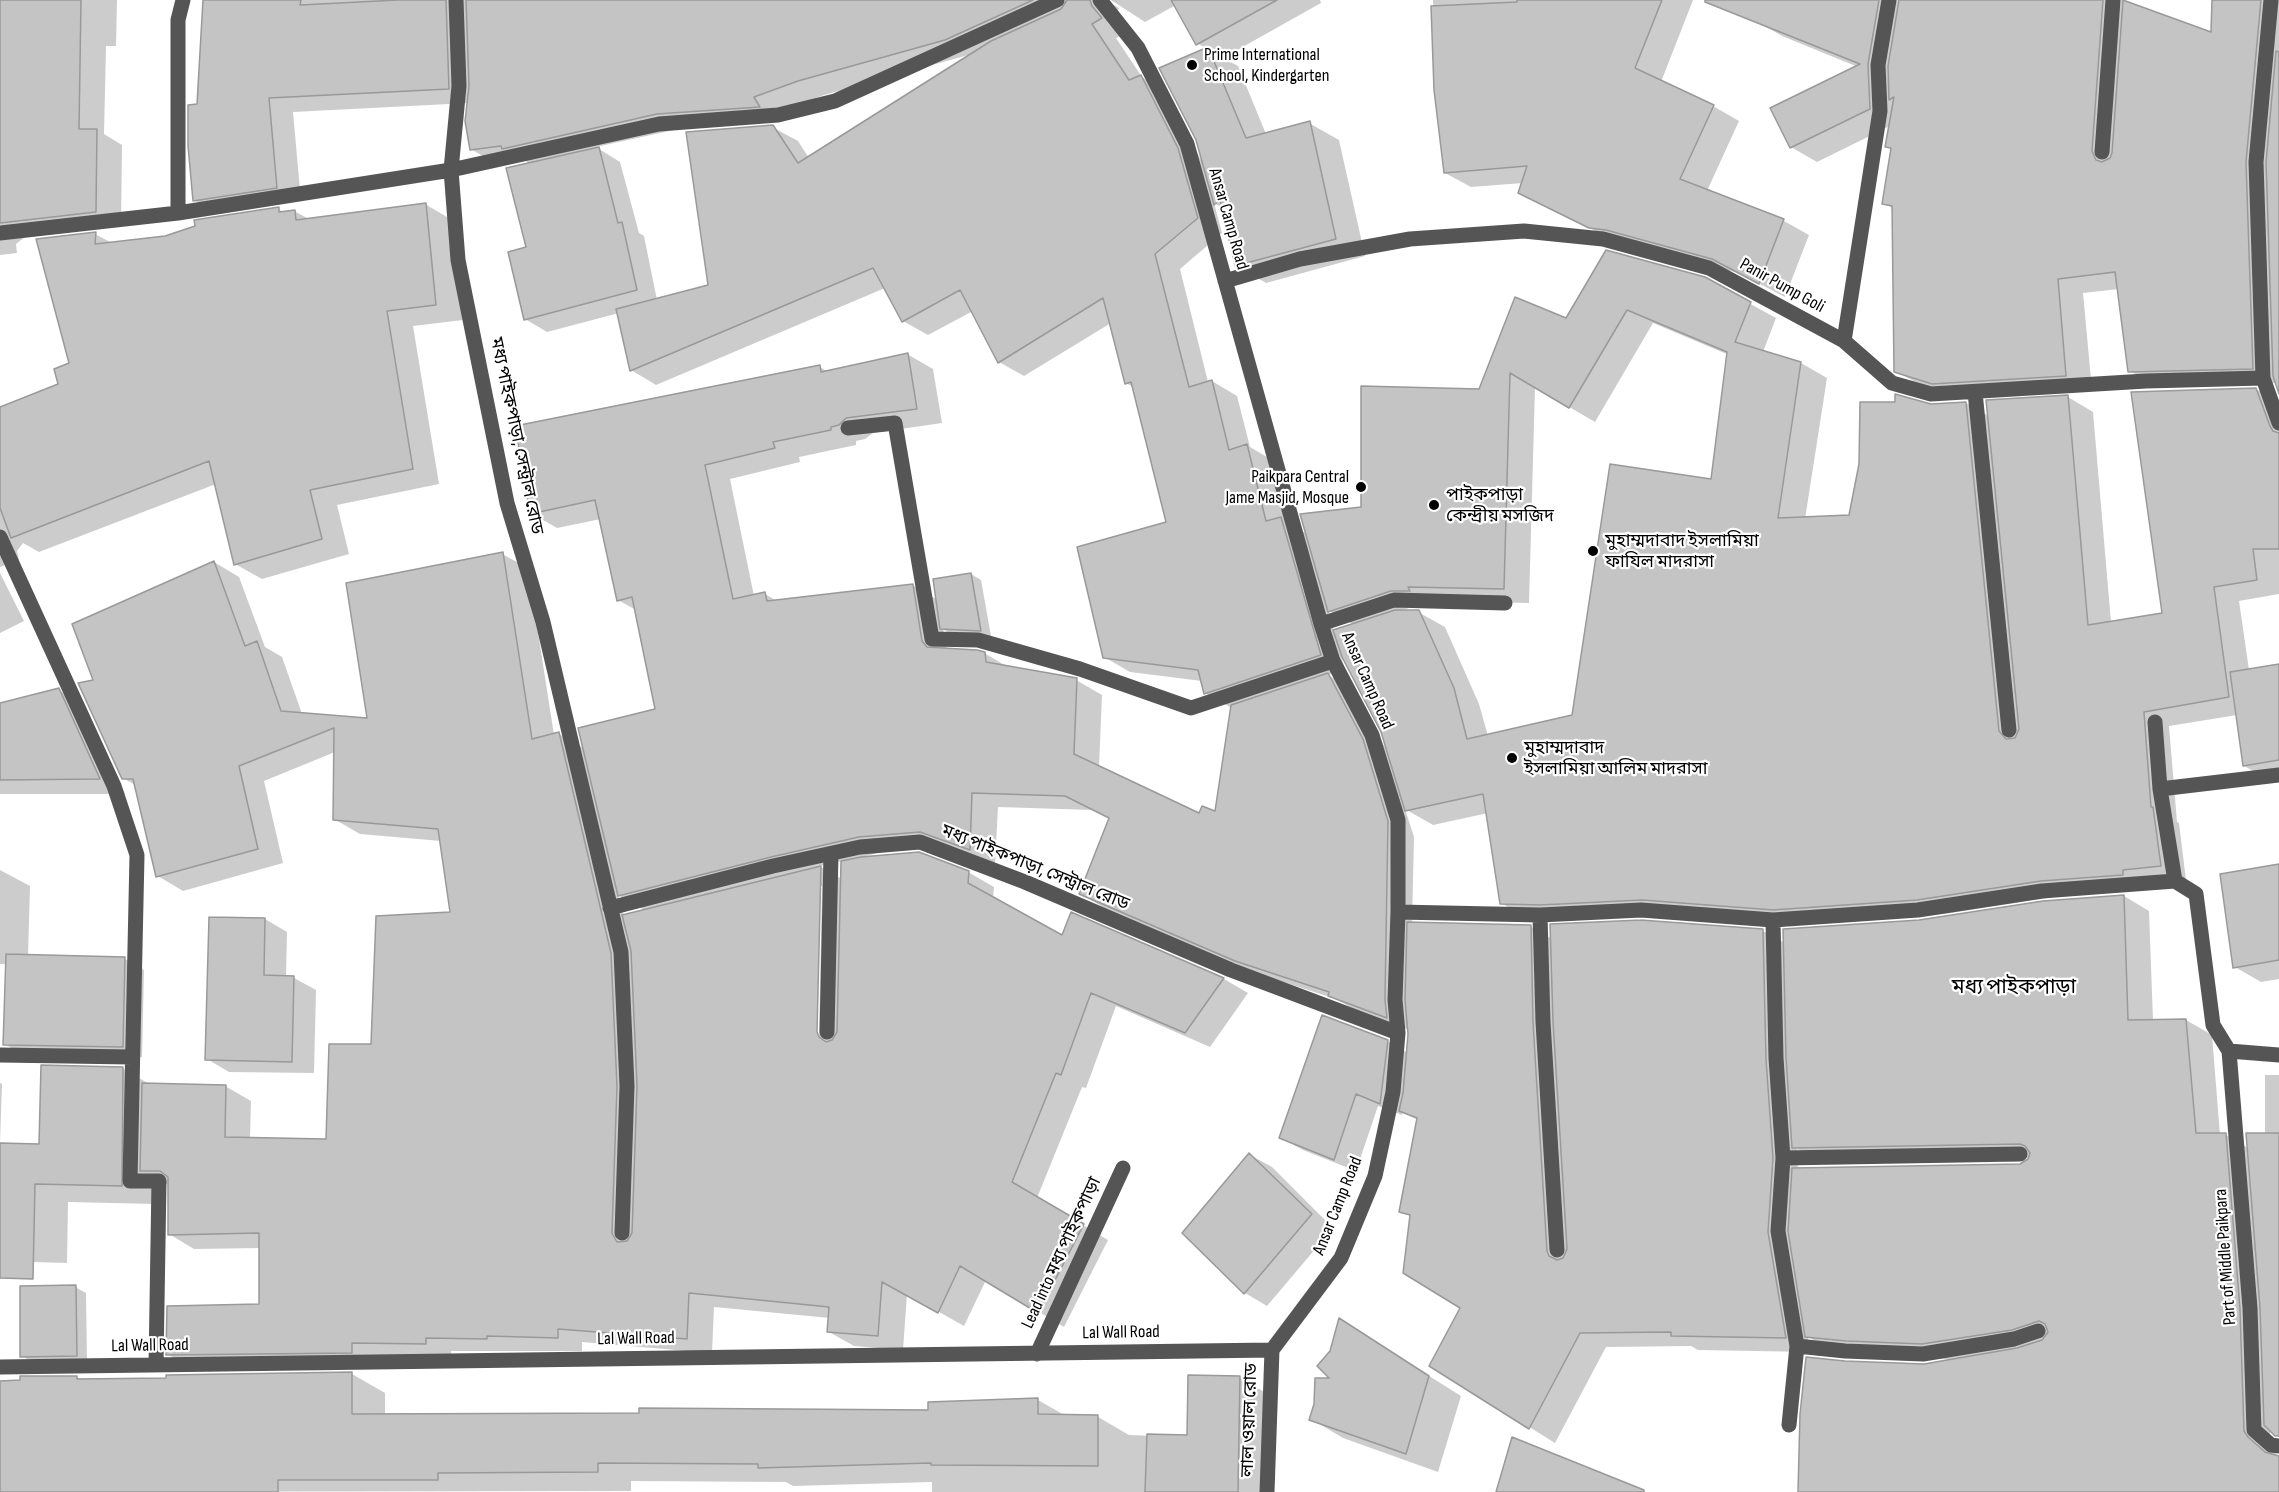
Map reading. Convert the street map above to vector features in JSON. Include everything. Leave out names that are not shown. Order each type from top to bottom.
[{"type":"street","points":[[178,213],[178,20],[183,0]]},
{"type":"street","name":"মধ্য পাইকপাড়া, সেন্ট্রাল রোড","points":[[456,0],[459,86],[451,170],[458,260],[507,503],[543,622],[621,952],[627,1086],[622,1233]]},
{"type":"street","points":[[0,233],[178,213],[451,170],[659,124],[778,115],[835,100],[1057,0]]},
{"type":"street","name":"Ansar Camp Road","points":[[1100,0],[1138,48],[1187,144],[1321,624],[1333,661],[1372,735],[1398,820],[1395,1000],[1398,1033],[1393,1092],[1375,1176],[1341,1258],[1272,1350]]},
{"type":"street","points":[[1844,341],[1880,111],[1878,65],[1889,0]]},
{"type":"street","points":[[2102,153],[2113,0]]},
{"type":"street","points":[[2271,0],[2256,162],[2263,378],[2279,423]]},
{"type":"street","name":"Panir Pump Goli","points":[[1225,281],[1300,259],[1410,239],[1524,231],[1603,239],[1709,268],[1844,341],[1892,383],[1931,394],[1976,393],[2099,383],[2263,378]]},
{"type":"street","points":[[1976,393],[2009,730]]},
{"type":"street","points":[[848,428],[895,423],[932,639],[978,640],[1080,669],[1191,708],[1333,661]]},
{"type":"street","points":[[0,537],[114,786],[137,855],[130,1181],[159,1181],[156,1365]]},
{"type":"street","points":[[1321,624],[1394,600],[1505,603]]},
{"type":"street","points":[[2155,722],[2160,789],[2175,881]]},
{"type":"street","points":[[2160,789],[2279,775]]},
{"type":"street","name":"মধ্য পাইকপাড়া, সেন্ট্রাল রোড","points":[[610,908],[773,866],[860,847],[920,842],[1025,882],[1231,970],[1398,1033]]},
{"type":"street","points":[[827,1032],[831,854]]},
{"type":"street","points":[[1398,912],[1540,915],[1641,910],[1773,920],[1918,910],[2042,891],[2175,881],[2196,894],[2213,1025],[2229,1051],[2279,1055]]},
{"type":"street","points":[[1540,915],[1543,1022],[1557,1250]]},
{"type":"street","points":[[1773,920],[1776,1058],[1783,1158],[1778,1231],[1797,1346],[1789,1425]]},
{"type":"street","name":"Part of Middle Paikpara","points":[[2229,1051],[2250,1308],[2254,1430],[2271,1445],[2279,1446]]},
{"type":"street","points":[[0,1055],[132,1058]]},
{"type":"street","points":[[1783,1158],[2020,1154]]},
{"type":"street","name":"Lead into মধ্য পাইকপাড়া","points":[[1037,1354],[1123,1168]]},
{"type":"street","points":[[1797,1346],[1845,1351],[1923,1354],[2014,1339],[2038,1331]]},
{"type":"street","name":"Lal Wall Road","points":[[0,1367],[1272,1350]]},
{"type":"street","name":"লাল ওয়াল রোড","points":[[1267,1492],[1272,1350]]},
{"type":"building","points":[[0,0],[81,0],[79,129],[97,129],[96,212],[0,223]]},
{"type":"building","points":[[203,0],[301,0],[300,5],[446,0],[449,89],[269,98],[277,188],[193,201],[188,146],[188,105],[197,104]]},
{"type":"building","points":[[466,0],[1033,0],[945,40],[798,81],[754,97],[760,107],[657,114],[502,149],[501,146],[470,150],[465,121],[469,86]]},
{"type":"building","points":[[1067,0],[1090,0],[1102,18],[1092,24],[1129,80],[1141,75],[1178,148],[1198,218],[1155,254],[1189,387],[1212,380],[1229,450],[1247,444],[1266,521],[1281,517],[1321,655],[1204,694],[1198,670],[1103,658],[1077,547],[1166,522],[1131,382],[1125,384],[1103,298],[998,363],[960,290],[902,322],[873,268],[630,371],[616,309],[708,285],[686,132],[773,125],[798,163],[991,41],[1061,9]]},
{"type":"building","points":[[1171,0],[1277,0],[1196,45]]},
{"type":"building","points":[[1517,0],[1662,0],[1635,68],[1714,105],[1680,179],[1784,219],[1759,284],[1712,259],[1606,230],[1589,228],[1518,193],[1527,166],[1444,173],[1434,90],[1431,6],[1517,2]]},
{"type":"building","points":[[1705,0],[1879,0],[1868,64],[1870,109],[1790,148],[1770,108],[1860,64],[1705,2]]},
{"type":"building","points":[[1899,0],[2103,0],[2092,151],[2096,160],[2102,162],[2110,158],[2112,153],[2123,0],[2211,32],[2212,0],[2261,0],[2246,162],[2253,369],[2128,372],[2115,272],[2058,279],[2066,376],[1932,384],[1894,372],[1892,206],[1882,204],[1891,148],[1885,147],[1894,97],[1889,100],[1888,66]]},
{"type":"building","points":[[1208,47],[1246,138],[1310,121],[1336,239],[1235,266],[1220,200],[1214,205],[1196,140],[1159,68]]},
{"type":"building","points":[[2276,51],[2279,52],[2279,394],[2273,376],[2266,162]]},
{"type":"building","points":[[599,147],[618,223],[622,222],[637,290],[524,320],[508,252],[526,247],[506,168]]},
{"type":"building","points":[[426,203],[436,305],[387,311],[413,469],[310,490],[322,539],[234,565],[209,461],[11,538],[0,508],[0,407],[58,384],[54,369],[69,363],[36,239],[96,232],[95,244],[165,236],[195,226],[194,220],[279,207],[279,212],[295,210],[296,220]]},
{"type":"building","points":[[1606,250],[1705,277],[1751,302],[1735,342],[1801,362],[1778,518],[1849,515],[1859,464],[1860,402],[1895,402],[1895,394],[1931,404],[1966,402],[1999,731],[2006,739],[2015,738],[2019,729],[1986,400],[2068,395],[2088,625],[2162,613],[2131,392],[2256,388],[2270,426],[2273,431],[2279,433],[2279,549],[2253,549],[2257,580],[2214,587],[2229,697],[2144,712],[2151,807],[2153,807],[2161,866],[2123,870],[2123,875],[2041,881],[1917,900],[1773,910],[1642,900],[1540,905],[1500,904],[1483,794],[1405,811],[1381,732],[1342,657],[1333,630],[1395,610],[1419,610],[1454,688],[1467,739],[1572,715],[1610,464],[1711,479],[1727,352],[1627,310],[1569,408],[1510,373],[1504,589],[1408,587],[1410,591],[1391,591],[1328,612],[1300,514],[1361,507],[1361,386],[1479,389],[1515,297],[1566,318]]},
{"type":"building","points":[[908,353],[917,409],[846,418],[839,425],[831,427],[831,430],[773,442],[775,448],[705,465],[733,599],[765,592],[767,601],[913,584],[922,641],[927,647],[977,650],[985,652],[986,662],[1077,678],[1074,754],[1199,813],[1202,806],[1215,811],[1231,705],[1328,673],[1363,739],[1388,821],[1385,1000],[1387,1018],[1328,996],[1329,992],[1235,961],[1079,894],[1109,818],[1065,796],[972,793],[970,850],[920,832],[859,837],[618,896],[578,728],[655,709],[632,597],[617,601],[595,500],[530,514],[515,426],[820,365],[821,372]]},
{"type":"building","points":[[503,552],[532,739],[559,732],[611,953],[617,1086],[612,1233],[617,1242],[627,1241],[632,1233],[637,1086],[631,951],[622,915],[821,866],[817,1032],[819,1037],[826,1042],[832,1040],[837,1032],[841,861],[861,857],[919,852],[969,871],[968,883],[1062,935],[1071,912],[1224,978],[1185,1033],[1091,993],[1061,1075],[1056,1073],[1012,1182],[1084,1224],[1038,1313],[960,1266],[938,1313],[882,1282],[878,1336],[827,1332],[829,1307],[689,1293],[687,1339],[558,1329],[558,1338],[487,1336],[487,1339],[426,1338],[426,1344],[352,1343],[352,1353],[166,1355],[167,1306],[259,1304],[259,1233],[168,1235],[168,1177],[160,1171],[140,1171],[142,1083],[226,1085],[225,1137],[326,1139],[329,1044],[371,1044],[376,916],[450,912],[438,829],[333,820],[334,728],[239,766],[258,849],[156,877],[133,779],[122,779],[78,683],[93,680],[72,624],[214,561],[245,646],[257,641],[281,711],[367,718],[346,583]]},
{"type":"building","points":[[971,573],[981,631],[940,629],[933,579]]},
{"type":"building","points":[[2279,664],[2279,760],[2243,766],[2230,672]]},
{"type":"building","points":[[59,688],[100,779],[0,780],[0,703]]},
{"type":"building","points":[[2279,864],[2279,960],[2233,968],[2220,874]]},
{"type":"building","points":[[2124,895],[2128,1020],[2186,1019],[2196,1133],[2226,1133],[2240,1309],[2244,1431],[2265,1452],[2279,1456],[2279,1492],[1798,1492],[1800,1414],[1806,1357],[1924,1364],[2017,1348],[2042,1340],[2048,1332],[2045,1324],[2039,1321],[2012,1330],[1922,1344],[1805,1337],[1788,1231],[1792,1168],[2020,1164],[2028,1159],[2030,1153],[2025,1146],[2020,1144],[1792,1148],[1786,1058],[1783,929],[1919,920],[2043,901]]},
{"type":"building","points":[[209,917],[265,918],[264,975],[294,976],[292,1062],[205,1060]]},
{"type":"building","points":[[1641,920],[1763,929],[1766,1059],[1773,1158],[1768,1232],[1786,1338],[1671,1336],[1671,1332],[1580,1333],[1529,1429],[1429,1366],[1460,1308],[1403,1273],[1410,1215],[1399,1212],[1417,1118],[1399,1111],[1403,1093],[1408,1034],[1405,1000],[1407,922],[1531,925],[1533,1022],[1547,1251],[1549,1256],[1557,1260],[1563,1258],[1567,1249],[1553,1022],[1550,924]]},
{"type":"building","points":[[6,954],[125,957],[123,1047],[3,1045]]},
{"type":"building","points":[[1322,1015],[1388,1040],[1380,1104],[1356,1094],[1334,1160],[1279,1138]]},
{"type":"building","points":[[41,1065],[123,1067],[122,1186],[35,1184],[33,1279],[0,1278],[0,1143],[39,1144]]},
{"type":"building","points":[[2246,1133],[2279,1133],[2279,1436],[2275,1436],[2264,1425],[2260,1308]]},
{"type":"building","points":[[1249,1153],[1312,1214],[1244,1294],[1182,1233]]},
{"type":"building","points":[[76,1285],[77,1356],[20,1357],[20,1286]]},
{"type":"building","points":[[1339,1318],[1429,1376],[1406,1454],[1309,1420],[1314,1404],[1315,1378],[1329,1378],[1317,1366],[1330,1351]]},
{"type":"building","points":[[352,1372],[352,1414],[639,1413],[639,1408],[928,1410],[928,1402],[1038,1398],[1038,1414],[1098,1415],[1098,1466],[931,1465],[931,1463],[758,1468],[758,1464],[598,1463],[598,1472],[438,1473],[438,1480],[278,1480],[278,1492],[0,1492],[0,1381],[20,1380],[20,1376],[77,1376],[77,1379],[166,1378],[166,1375]]},
{"type":"building","points":[[1188,1375],[1240,1376],[1238,1492],[1145,1492],[1147,1434],[1187,1435]]},
{"type":"building","points":[[1512,1437],[1644,1490],[1644,1492],[1496,1492]]},
{"type":"place","name":"Prime International School, Kindergarten","points":[[1192,65]]},
{"type":"place","name":"Paikpara Central Jame Masjid, Mosque","points":[[1361,487]]},
{"type":"place","name":"পাইকপাড়া কেন্দ্রীয় মসজিদ","points":[[1434,505]]},
{"type":"place","name":"মুহাম্মদাবাদ ইসলামিয়া ফাযিল মাদরাসা","points":[[1593,551]]},
{"type":"place","name":"মুহাম্মদাবাদ ইসলামিয়া আলিম মাদরাসা","points":[[1512,758]]},
{"type":"district","name":"মধ্য পাইকপাড়া","points":[[2014,988]]}]
